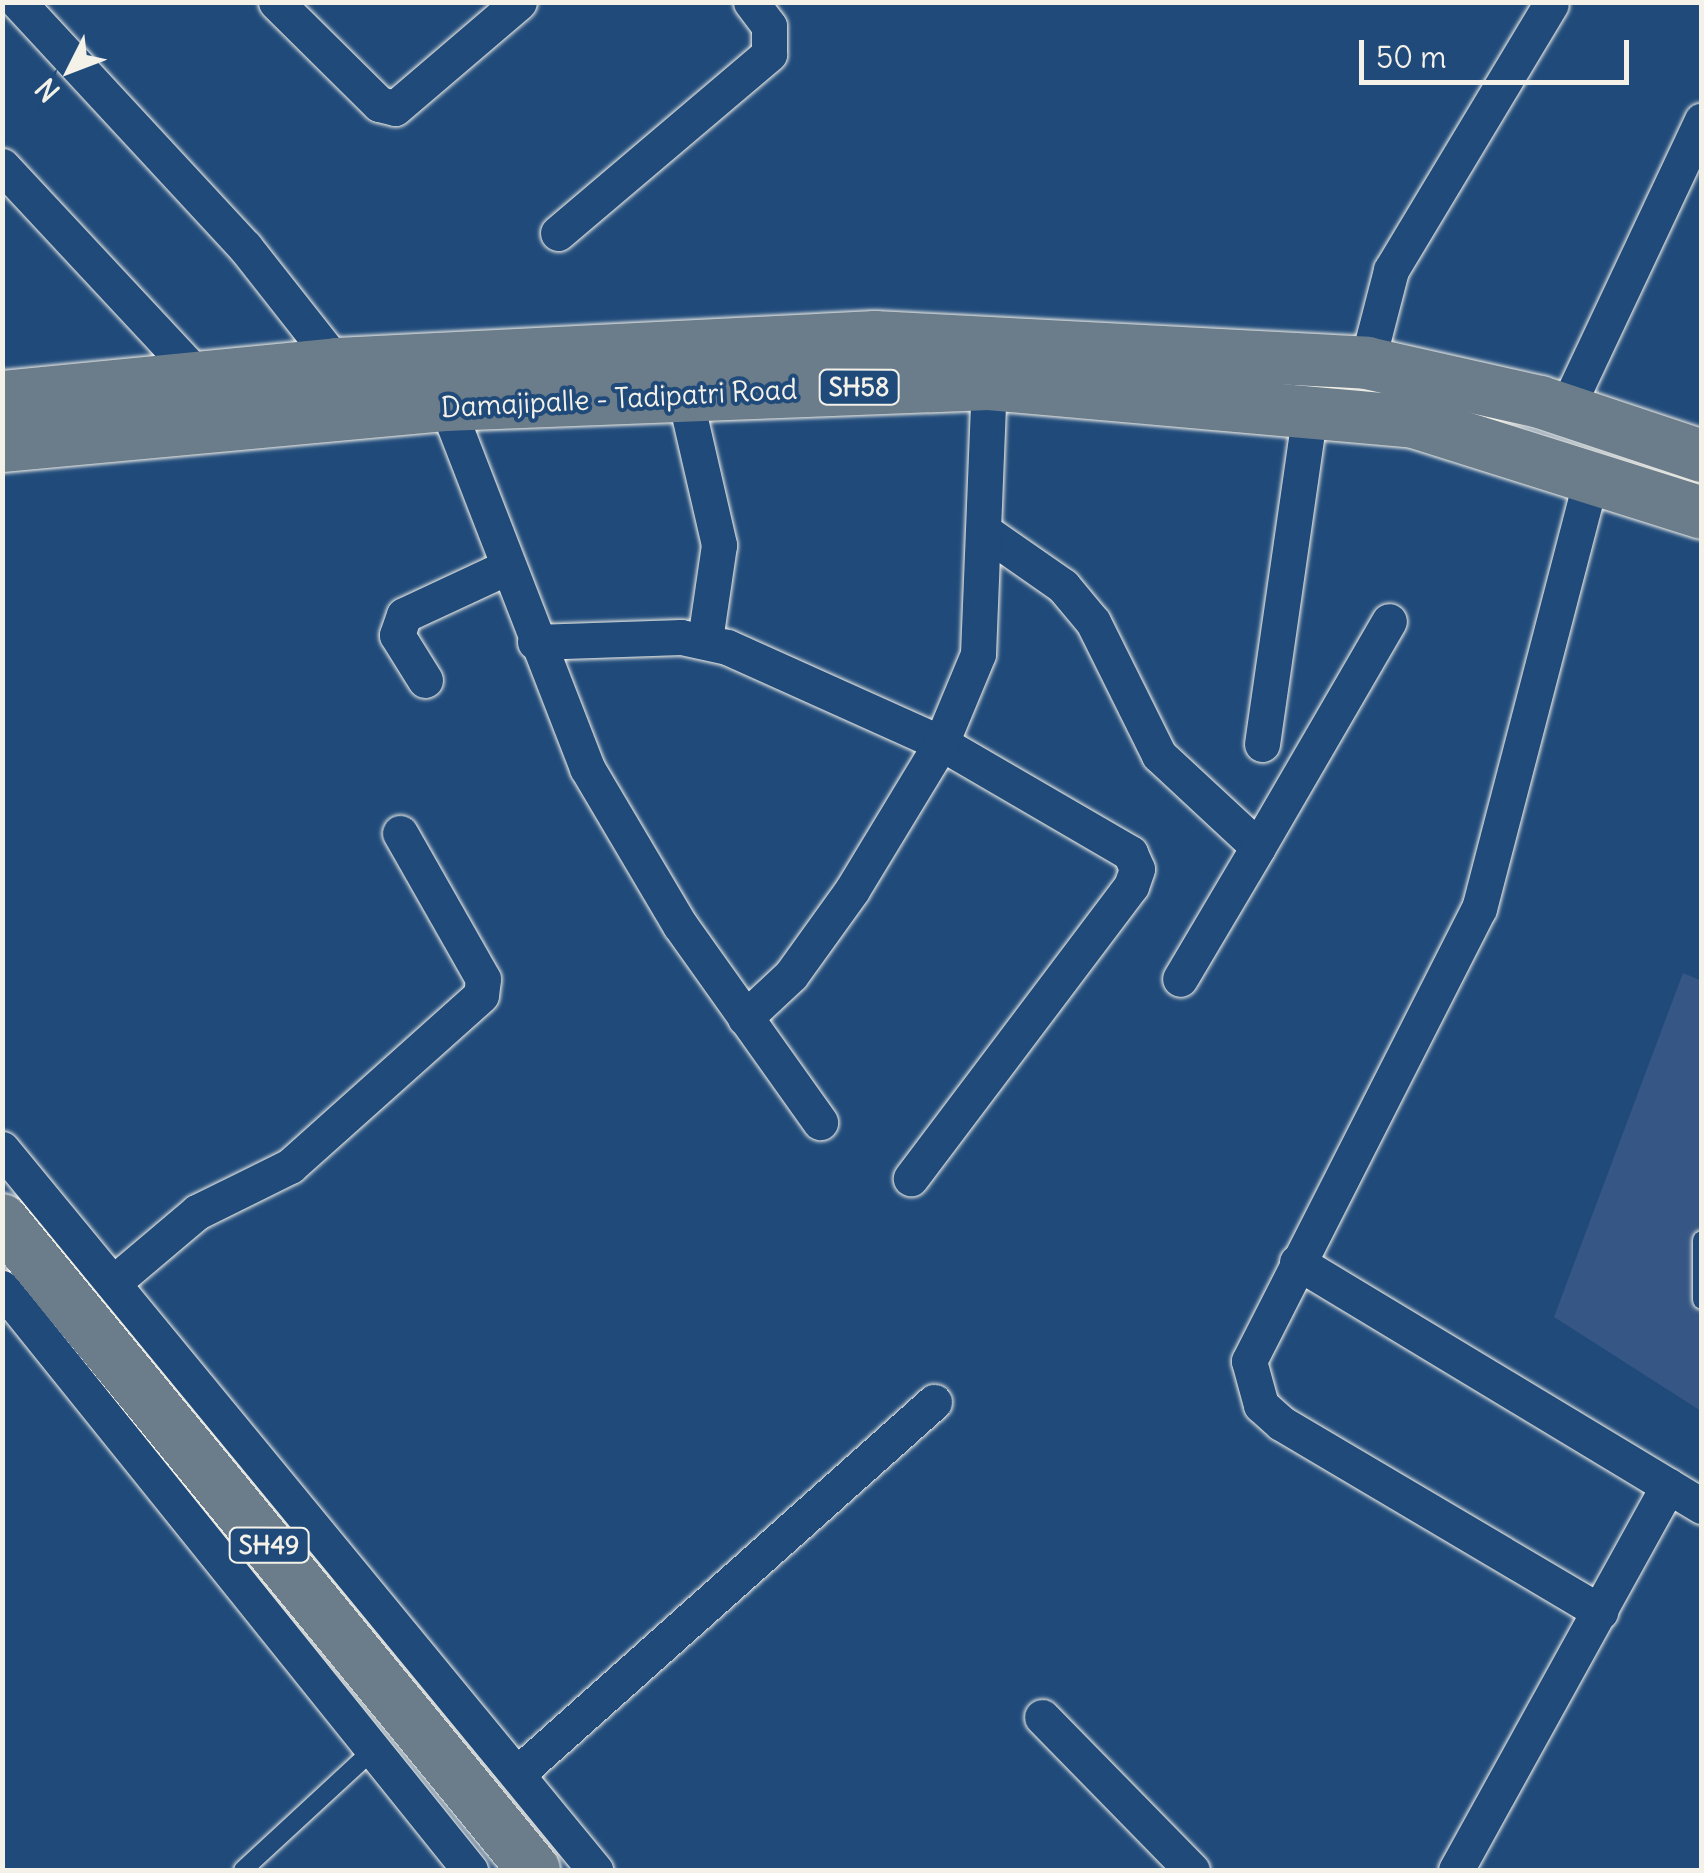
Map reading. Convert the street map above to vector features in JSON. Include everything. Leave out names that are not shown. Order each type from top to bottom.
[{"type":"main road","name":"Damajipalle - Tadipatri Road","points":[[2,446],[438,382],[875,337],[1367,363],[1566,409],[1702,456]]},
{"type":"main road","name":"Damajipalle - Tadipatri Road","points":[[8,390],[337,364],[438,382],[684,393],[989,384],[1414,422],[1593,471],[1702,513]]},
{"type":"main road","name":"SH49","points":[[2,1220],[534,1870]]},
{"type":"street","points":[[18,2],[245,246],[337,364]]},
{"type":"street","points":[[276,2],[379,104],[395,108],[519,2]]},
{"type":"street","points":[[558,233],[769,54],[769,26],[752,2]]},
{"type":"street","points":[[1367,363],[1391,270],[1551,4]]},
{"type":"street","points":[[1566,409],[1702,120]]},
{"type":"street","points":[[2,166],[199,377]]},
{"type":"street","points":[[438,382],[535,642],[627,841],[820,1122]]},
{"type":"street","points":[[745,1018],[804,958],[941,743],[980,642],[989,384]]},
{"type":"street","points":[[684,393],[719,545],[705,640]]},
{"type":"street","points":[[1262,744],[1310,411]]},
{"type":"street","points":[[1593,471],[1479,908],[1249,1361],[1261,1405],[1600,1612]]},
{"type":"street","points":[[986,533],[1062,586],[1092,622],[1159,755],[1258,847]]},
{"type":"street","points":[[425,680],[398,635],[404,615],[506,566]]},
{"type":"street","points":[[1180,979],[1389,621]]},
{"type":"street","points":[[535,642],[705,640],[941,743],[1130,853],[1138,870],[910,1178]]},
{"type":"street","points":[[113,1283],[197,1212],[290,1166],[481,995],[483,980],[400,833]]},
{"type":"street","points":[[2,1149],[595,1870]]},
{"type":"street","points":[[1297,1262],[1702,1506]]},
{"type":"street","points":[[2,1288],[470,1870]]},
{"type":"street","points":[[517,1774],[934,1402]]},
{"type":"street","points":[[1456,1870],[1668,1486]]},
{"type":"street","points":[[1042,1717],[1192,1870]]},
{"type":"lane","points":[[1702,1240],[1702,1300]]},
{"type":"lane","points":[[243,1870],[373,1750]]},
{"type":"shaded area","points":[[1683,973],[1702,981],[1701,1411],[1554,1317]]}]
